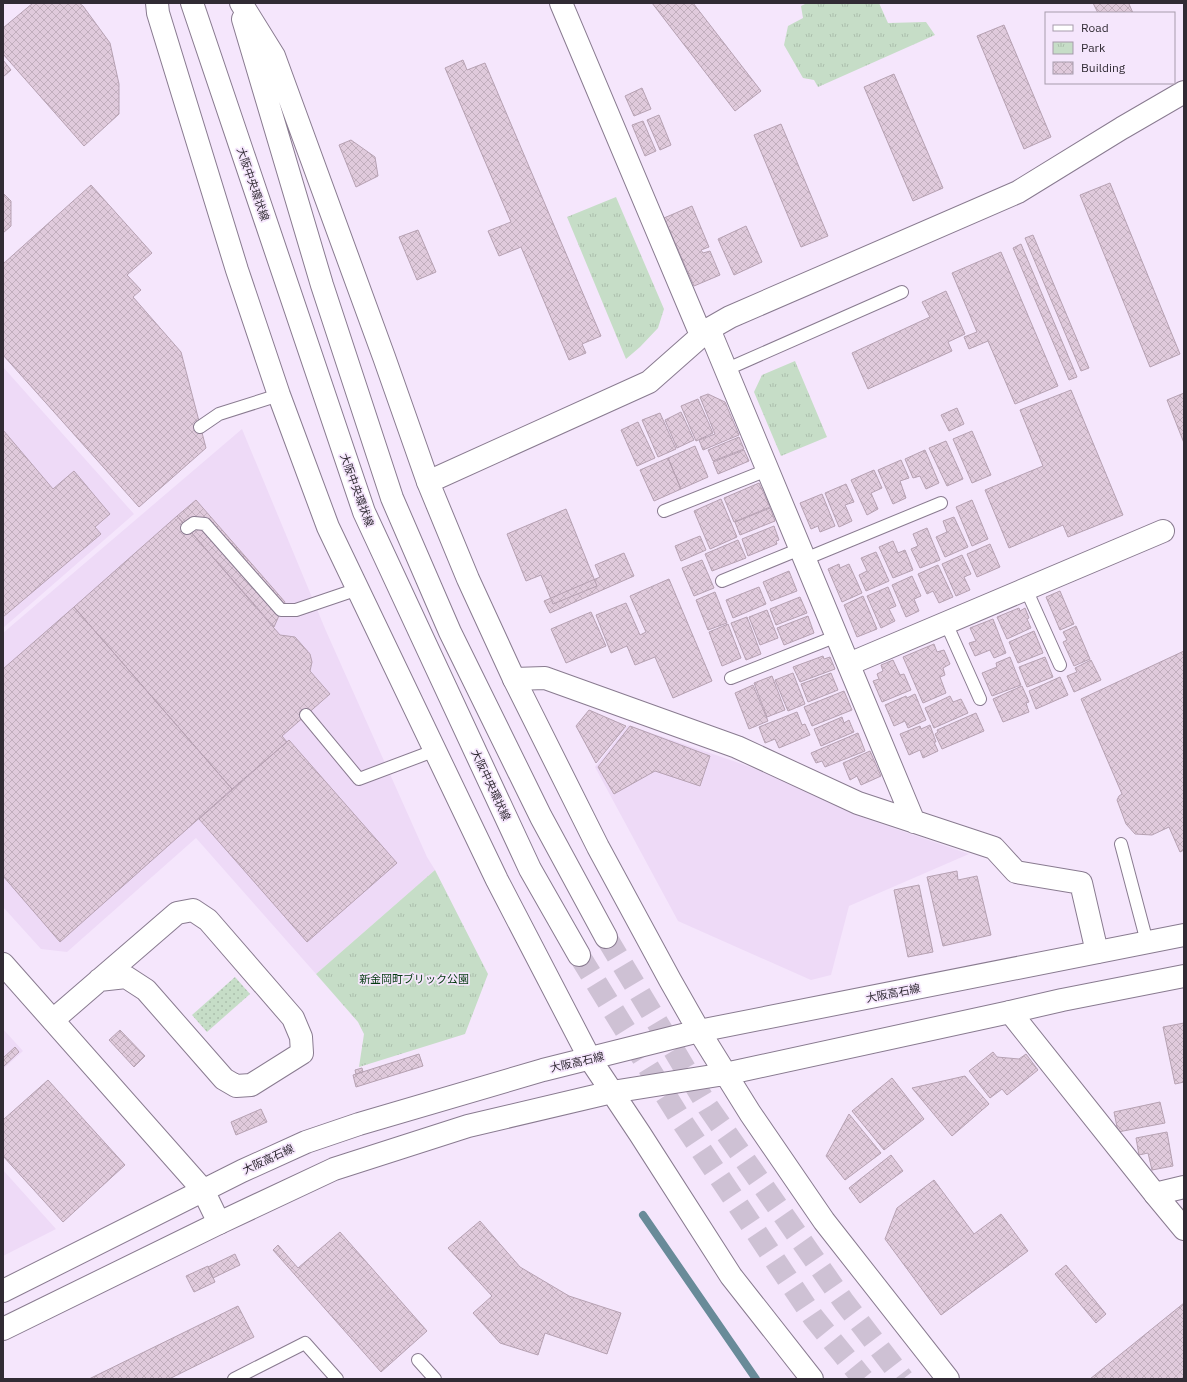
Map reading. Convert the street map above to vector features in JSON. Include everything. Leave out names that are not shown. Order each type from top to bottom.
[{"type":"main road","points":[[157,3],[158,13],[237,270],[279,395],[328,527],[497,880],[590,1059],[731,1276],[812,1379]]},
{"type":"main road","name":"大阪中央環状線","points":[[192,3],[364,512],[530,869],[579,955]]},
{"type":"main road","points":[[238,3],[322,285],[392,498],[450,632],[542,816],[606,937]]},
{"type":"main road","points":[[241,3],[274,56],[384,356],[428,482],[468,579],[514,679],[598,847],[699,1032],[750,1113],[824,1221],[948,1379]]},
{"type":"main road","points":[[561,3],[705,332],[726,370],[914,822]]},
{"type":"main road","points":[[428,482],[649,382],[705,332],[730,316],[1018,192],[1184,92]]},
{"type":"main road","points":[[849,664],[1163,531]]},
{"type":"main road","points":[[514,679],[545,678],[737,747],[858,804],[994,848],[1016,872],[1081,883],[1097,952]]},
{"type":"main road","points":[[53,1020],[99,980],[177,913],[193,910],[208,920],[293,1018],[301,1037],[302,1054],[251,1085],[236,1086],[224,1078],[146,990],[126,977],[99,980]]},
{"type":"main road","name":"大阪高石線","points":[[3,1291],[203,1190],[313,1139],[495,1083],[699,1032],[1184,935]]},
{"type":"main road","points":[[3,964],[203,1190],[219,1223]]},
{"type":"main road","points":[[3,1329],[219,1223],[334,1169],[468,1126],[612,1092],[725,1074],[1062,1000],[1184,976]]},
{"type":"main road","points":[[1010,1012],[1184,1229]]},
{"type":"main road","points":[[1155,1194],[1184,1187]]},
{"type":"lane","points":[[726,370],[902,292]]},
{"type":"lane","points":[[200,427],[218,414],[279,395]]},
{"type":"lane","points":[[664,511],[767,470]]},
{"type":"lane","points":[[722,581],[803,554],[941,502]]},
{"type":"lane","points":[[187,528],[194,523],[205,524],[281,610],[296,610],[358,588]]},
{"type":"lane","points":[[1026,589],[1060,665]]},
{"type":"lane","points":[[946,623],[980,699]]},
{"type":"lane","points":[[731,678],[837,636]]},
{"type":"lane","points":[[306,715],[359,779],[436,750]]},
{"type":"lane","points":[[1121,844],[1147,942]]},
{"type":"lane","points":[[234,1379],[305,1343],[337,1379]]},
{"type":"lane","points":[[418,1360],[435,1379]]},
{"type":"shaded area","points":[[3,367],[134,514],[3,628]]},
{"type":"shaded area","points":[[242,429],[326,631],[427,857],[435,870],[316,974],[196,838],[67,952],[41,949],[3,907],[3,633]]},
{"type":"shaded area","points":[[628,725],[742,764],[801,787],[861,817],[969,854],[849,906],[831,975],[811,980],[678,921],[595,767]]},
{"type":"shaded area","points":[[3,1029],[23,1051],[3,1069]]},
{"type":"shaded area","points":[[3,1170],[56,1229],[3,1256]]},
{"type":"green space","points":[[807,3],[879,3],[888,23],[926,22],[935,35],[818,87],[814,80],[803,78],[784,45],[788,26],[803,18],[801,6]]},
{"type":"green space","points":[[616,197],[664,309],[658,328],[626,359],[567,217]]},
{"type":"green space","points":[[795,361],[827,437],[781,456],[754,392],[762,375]]},
{"type":"green space","name":"新金岡町ブリック公園","points":[[435,870],[488,974],[465,1034],[359,1067],[364,1034],[358,1022],[316,974]]},
{"type":"green space","points":[[235,977],[250,994],[207,1032],[192,1015]]},
{"type":"building","points":[[33,3],[79,3],[83,6],[110,43],[119,84],[119,114],[84,146],[3,54],[3,28]]},
{"type":"building","points":[[652,3],[693,3],[761,91],[735,111]]},
{"type":"building","points":[[1093,3],[1130,3],[1129,4],[1133,12],[1098,12]]},
{"type":"building","points":[[1004,25],[1051,137],[1024,149],[977,36]]},
{"type":"building","points":[[3,60],[11,70],[3,77]]},
{"type":"building","points":[[463,60],[467,70],[485,63],[601,336],[582,344],[586,353],[569,360],[521,247],[499,256],[488,231],[511,222],[445,68]]},
{"type":"building","points":[[894,74],[943,188],[913,201],[864,87]]},
{"type":"building","points":[[642,88],[651,109],[634,116],[625,96]]},
{"type":"building","points":[[659,115],[671,145],[660,150],[647,120]]},
{"type":"building","points":[[643,121],[656,151],[645,156],[632,125]]},
{"type":"building","points":[[781,124],[828,236],[801,247],[754,135]]},
{"type":"building","points":[[351,140],[375,157],[378,176],[356,187],[339,145]]},
{"type":"building","points":[[1110,183],[1180,354],[1150,367],[1080,195]]},
{"type":"building","points":[[91,185],[152,253],[127,275],[141,290],[133,297],[181,352],[206,448],[139,507],[3,355],[3,264]]},
{"type":"building","points":[[3,193],[11,201],[11,226],[3,233]]},
{"type":"building","points":[[692,206],[709,247],[701,250],[703,253],[710,251],[720,275],[694,286],[664,218]]},
{"type":"building","points":[[746,226],[762,262],[734,275],[718,239]]},
{"type":"building","points":[[418,230],[436,272],[417,280],[399,237]]},
{"type":"building","points":[[1033,235],[1089,368],[1081,371],[1025,238]]},
{"type":"building","points":[[1021,244],[1077,377],[1069,380],[1013,248]]},
{"type":"building","points":[[1001,252],[1058,386],[1015,404],[988,341],[969,349],[964,337],[977,332],[952,273]]},
{"type":"building","points":[[946,291],[965,334],[948,342],[952,351],[868,389],[852,353],[930,317],[922,302]]},
{"type":"building","points":[[1071,390],[1123,515],[1068,537],[1063,525],[1009,548],[985,490],[1043,466],[1020,410]]},
{"type":"building","points":[[1184,393],[1184,443],[1167,400]]},
{"type":"building","points":[[708,394],[725,402],[739,435],[703,450],[699,440],[715,434],[700,397]]},
{"type":"building","points":[[698,399],[713,433],[696,441],[681,406]]},
{"type":"building","points":[[957,408],[964,424],[949,431],[941,415]]},
{"type":"building","points":[[681,412],[694,440],[677,448],[665,420]]},
{"type":"building","points":[[660,413],[676,449],[658,457],[642,420]]},
{"type":"building","points":[[638,422],[655,458],[637,466],[621,430]]},
{"type":"building","points":[[3,430],[53,489],[74,471],[110,514],[95,527],[101,534],[3,617]]},
{"type":"building","points":[[972,431],[991,475],[972,483],[953,439]]},
{"type":"building","points":[[739,437],[744,449],[713,461],[708,450]]},
{"type":"building","points":[[946,441],[963,479],[947,486],[929,448]]},
{"type":"building","points":[[695,446],[708,477],[681,489],[668,458]]},
{"type":"building","points":[[744,450],[749,461],[718,474],[713,462]]},
{"type":"building","points":[[925,450],[939,483],[926,489],[920,476],[913,478],[905,459]]},
{"type":"building","points":[[668,458],[681,489],[654,501],[640,470]]},
{"type":"building","points":[[901,460],[909,478],[900,481],[906,498],[893,504],[878,470]]},
{"type":"building","points":[[874,470],[882,488],[871,493],[878,509],[867,515],[851,480]]},
{"type":"building","points":[[759,483],[770,507],[734,522],[724,498]]},
{"type":"building","points":[[846,484],[854,502],[845,505],[852,521],[839,527],[825,493]]},
{"type":"building","points":[[822,494],[835,526],[820,532],[818,526],[811,529],[800,503]]},
{"type":"building","points":[[721,499],[737,537],[710,549],[694,511]]},
{"type":"building","points":[[196,500],[285,602],[274,627],[177,516]]},
{"type":"building","points":[[972,500],[988,539],[972,546],[956,507]]},
{"type":"building","points":[[770,508],[775,521],[740,535],[735,522]]},
{"type":"building","points":[[566,509],[597,586],[553,604],[541,575],[526,581],[507,534]]},
{"type":"building","points":[[177,516],[280,635],[295,637],[310,654],[312,662],[310,671],[330,694],[282,736],[287,742],[232,789],[74,607]]},
{"type":"building","points":[[954,517],[968,547],[945,557],[936,537],[947,532],[943,521]]},
{"type":"building","points":[[774,526],[779,540],[776,541],[777,544],[748,556],[742,539]]},
{"type":"building","points":[[927,528],[940,560],[920,568],[911,549],[918,546],[913,534]]},
{"type":"building","points":[[700,536],[706,550],[681,561],[675,546]]},
{"type":"building","points":[[738,540],[746,558],[712,571],[705,554]]},
{"type":"building","points":[[893,541],[898,553],[905,550],[913,570],[893,578],[879,547]]},
{"type":"building","points":[[990,544],[1000,567],[977,577],[967,554]]},
{"type":"building","points":[[876,552],[889,581],[866,591],[859,575],[867,571],[861,558]]},
{"type":"building","points":[[624,553],[634,576],[550,613],[544,601],[600,577],[595,565]]},
{"type":"building","points":[[962,555],[971,574],[964,577],[970,590],[956,596],[942,564]]},
{"type":"building","points":[[702,560],[714,588],[694,596],[682,568]]},
{"type":"building","points":[[839,564],[840,568],[849,564],[862,593],[842,602],[828,569]]},
{"type":"building","points":[[938,565],[953,597],[939,603],[933,591],[927,594],[918,574]]},
{"type":"building","points":[[789,571],[797,591],[771,601],[763,582]]},
{"type":"building","points":[[912,576],[921,596],[914,599],[919,611],[906,617],[892,585]]},
{"type":"building","points":[[669,579],[712,681],[673,698],[655,657],[635,665],[627,646],[611,653],[596,615],[626,603],[640,635],[646,632],[630,596]]},
{"type":"building","points":[[759,587],[766,604],[733,618],[726,600]]},
{"type":"building","points":[[888,587],[896,606],[889,609],[895,621],[881,628],[867,596]]},
{"type":"building","points":[[1060,591],[1074,624],[1060,630],[1046,597]]},
{"type":"building","points":[[715,592],[727,623],[708,630],[696,600]]},
{"type":"building","points":[[863,596],[877,629],[857,637],[844,605]]},
{"type":"building","points":[[800,597],[807,613],[776,625],[770,609]]},
{"type":"building","points":[[74,607],[232,789],[60,942],[3,876],[3,669]]},
{"type":"building","points":[[1019,608],[1020,611],[1025,608],[1029,618],[1027,619],[1031,628],[1007,639],[997,617]]},
{"type":"building","points":[[767,610],[778,638],[760,645],[749,617]]},
{"type":"building","points":[[591,612],[606,646],[566,663],[551,629]]},
{"type":"building","points":[[808,616],[814,633],[784,645],[777,628]]},
{"type":"building","points":[[747,617],[761,654],[746,660],[731,623]]},
{"type":"building","points":[[993,619],[1006,653],[994,658],[990,650],[975,656],[969,643],[976,641],[970,628]]},
{"type":"building","points":[[728,624],[741,658],[722,666],[709,632]]},
{"type":"building","points":[[1076,626],[1090,659],[1074,666],[1063,642],[1067,640],[1063,632]]},
{"type":"building","points":[[1034,631],[1043,653],[1018,663],[1009,642]]},
{"type":"building","points":[[934,644],[937,652],[944,650],[950,664],[943,668],[945,675],[940,677],[946,693],[923,703],[903,657]]},
{"type":"building","points":[[1184,651],[1184,850],[1180,852],[1169,827],[1152,835],[1135,834],[1126,824],[1117,800],[1122,794],[1081,699]]},
{"type":"building","points":[[823,656],[824,659],[830,657],[835,669],[800,682],[793,667]]},
{"type":"building","points":[[1010,657],[1021,685],[992,696],[982,673],[997,667],[996,663]]},
{"type":"building","points":[[1045,657],[1053,677],[1027,687],[1019,667]]},
{"type":"building","points":[[893,660],[900,675],[904,674],[911,690],[882,702],[873,681],[879,679],[877,674],[883,671],[881,665]]},
{"type":"building","points":[[1091,660],[1101,680],[1074,692],[1067,676],[1077,672],[1075,668]]},
{"type":"building","points":[[793,673],[805,704],[788,711],[775,680]]},
{"type":"building","points":[[831,673],[838,690],[808,702],[801,684]]},
{"type":"building","points":[[772,676],[785,710],[767,717],[754,683]]},
{"type":"building","points":[[1060,677],[1068,695],[1036,709],[1029,691]]},
{"type":"building","points":[[753,685],[768,721],[749,729],[735,693]]},
{"type":"building","points":[[1022,686],[1029,702],[1026,703],[1029,712],[1003,722],[993,699]]},
{"type":"building","points":[[844,691],[852,710],[812,726],[804,707]]},
{"type":"building","points":[[915,694],[926,720],[908,728],[905,721],[894,726],[885,705],[906,696],[907,698]]},
{"type":"building","points":[[950,696],[953,702],[961,699],[968,713],[934,728],[925,708]]},
{"type":"building","points":[[589,710],[626,726],[596,763],[576,726]]},
{"type":"building","points":[[797,712],[802,725],[805,724],[810,735],[779,748],[775,739],[765,743],[759,727]]},
{"type":"building","points":[[976,713],[984,731],[942,749],[935,734],[938,732],[937,730]]},
{"type":"building","points":[[842,717],[844,723],[849,720],[854,732],[821,746],[814,729]]},
{"type":"building","points":[[930,725],[938,751],[923,758],[920,750],[909,755],[900,734],[920,726],[921,729]]},
{"type":"building","points":[[630,726],[710,756],[700,786],[655,771],[614,794],[598,767]]},
{"type":"building","points":[[858,733],[865,751],[825,767],[822,761],[816,763],[811,753]]},
{"type":"building","points":[[289,740],[397,863],[307,942],[199,819]]},
{"type":"building","points":[[870,751],[881,776],[861,785],[857,776],[850,780],[843,763]]},
{"type":"building","points":[[957,871],[958,880],[977,876],[991,935],[943,946],[927,877]]},
{"type":"building","points":[[919,885],[933,952],[908,957],[894,890]]},
{"type":"building","points":[[1184,1023],[1184,1082],[1175,1084],[1163,1027]]},
{"type":"building","points":[[120,1030],[145,1056],[134,1067],[109,1040]]},
{"type":"building","points":[[15,1047],[19,1052],[3,1067],[3,1058]]},
{"type":"building","points":[[993,1052],[997,1057],[1019,1059],[1026,1054],[1038,1070],[1007,1095],[1002,1089],[990,1098],[969,1071]]},
{"type":"building","points":[[419,1054],[423,1066],[356,1087],[353,1075]]},
{"type":"building","points":[[362,1068],[363,1072],[356,1074],[355,1070]]},
{"type":"building","points":[[965,1076],[989,1104],[952,1136],[912,1088]]},
{"type":"building","points":[[892,1078],[924,1119],[884,1150],[852,1111]]},
{"type":"building","points":[[48,1080],[125,1165],[63,1222],[3,1156],[3,1120]]},
{"type":"building","points":[[1160,1102],[1165,1123],[1118,1132],[1114,1112]]},
{"type":"building","points":[[261,1109],[267,1122],[236,1135],[231,1122]]},
{"type":"building","points":[[849,1114],[881,1153],[845,1180],[826,1156]]},
{"type":"building","points":[[1167,1132],[1173,1166],[1152,1170],[1148,1153],[1139,1155],[1136,1138]]},
{"type":"building","points":[[891,1155],[903,1171],[860,1203],[849,1188]]},
{"type":"building","points":[[934,1180],[974,1234],[1001,1214],[1028,1251],[941,1315],[885,1239],[897,1208]]},
{"type":"building","points":[[480,1221],[520,1267],[569,1296],[621,1313],[607,1354],[545,1333],[538,1355],[500,1343],[473,1313],[492,1296],[448,1248]]},
{"type":"building","points":[[340,1232],[427,1331],[381,1372],[273,1250],[278,1245],[298,1268]]},
{"type":"building","points":[[235,1254],[240,1265],[213,1278],[208,1267]]},
{"type":"building","points":[[1066,1265],[1106,1314],[1096,1323],[1055,1274]]},
{"type":"building","points":[[208,1266],[215,1282],[194,1292],[186,1276]]},
{"type":"building","points":[[1184,1303],[1184,1379],[1090,1379]]},
{"type":"building","points":[[238,1306],[254,1337],[169,1379],[89,1379]]},
{"type":"waterway","points":[[643,1215],[756,1379]]},
{"type":"tunnel","points":[[606,937],[708,1107],[844,1302],[903,1379]]},
{"type":"tunnel","points":[[579,955],[681,1120],[813,1317],[863,1379]]}]
